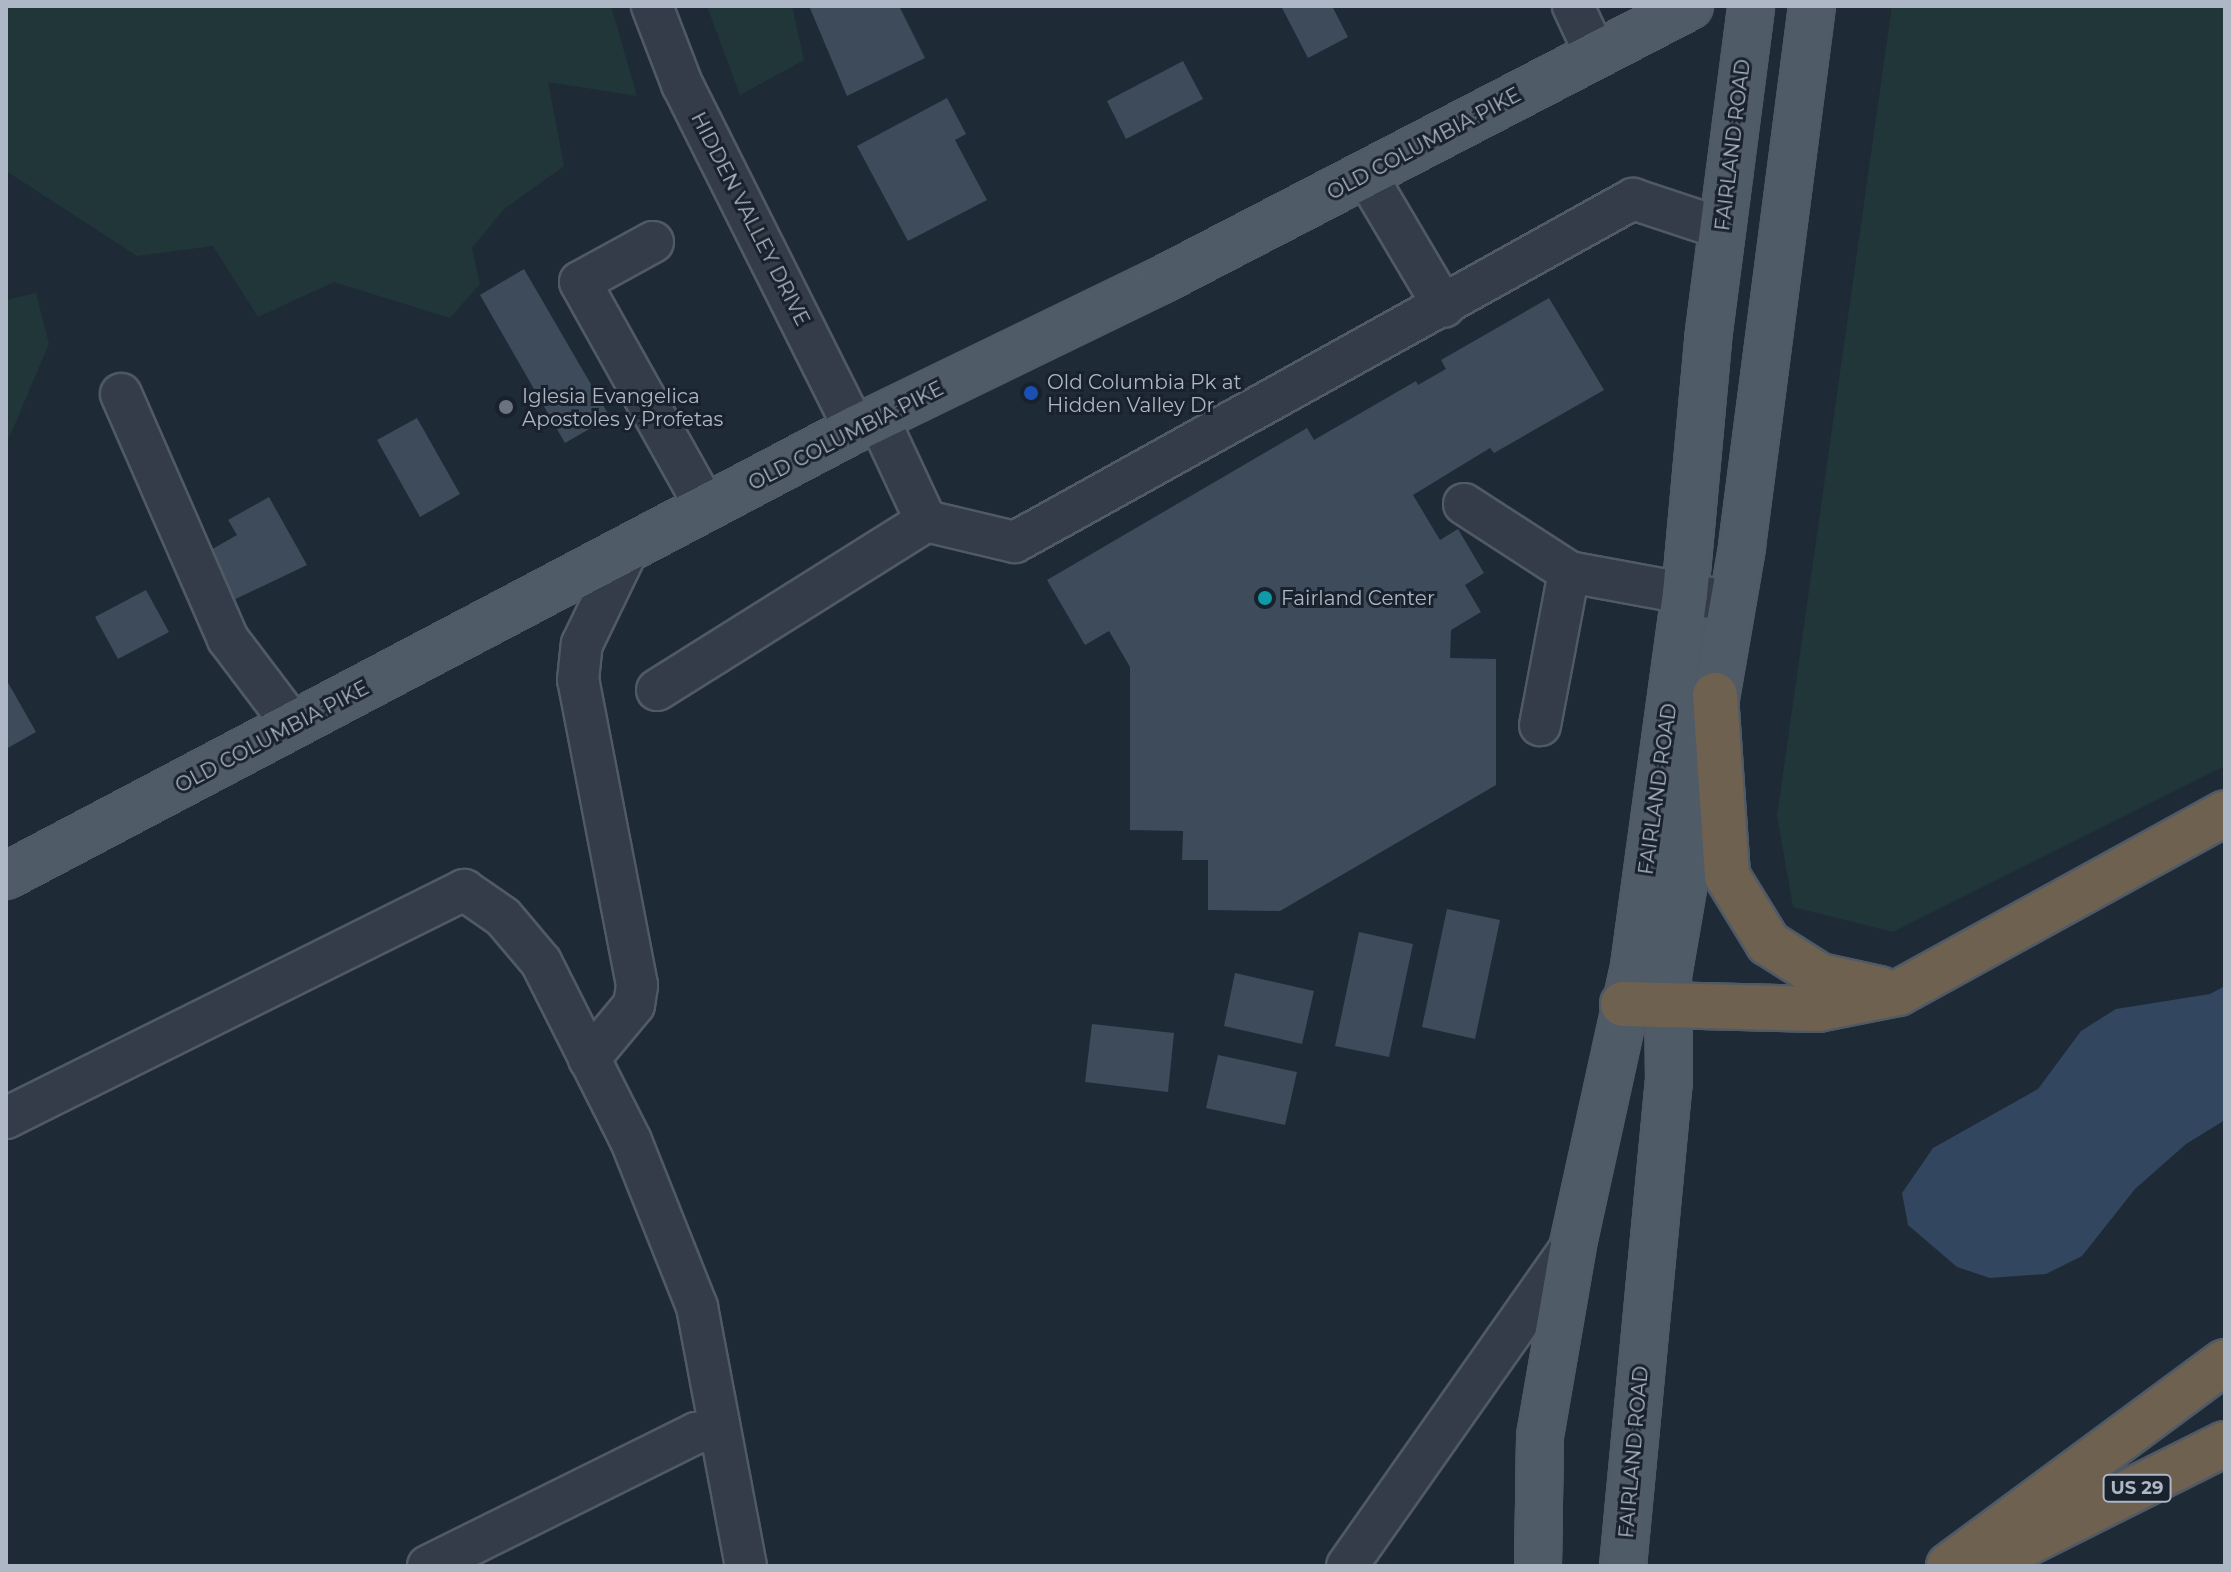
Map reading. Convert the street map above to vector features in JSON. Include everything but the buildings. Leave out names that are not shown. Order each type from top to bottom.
[{"type":"highway","points":[[1715,695],[1727,876],[1750,916],[1768,943],[1820,976],[1898,993]]},
{"type":"highway","points":[[1623,1004],[1818,1009],[1898,993],[2225,813]]},
{"type":"highway","points":[[1949,1566],[2225,1362]]},
{"type":"highway","name":"US 29","points":[[1981,1566],[2225,1444]]},
{"type":"main road","name":"OLD COLUMBIA PIKE","points":[[6,876],[866,424],[1366,175],[1596,55],[1644,18],[1690,6]]},
{"type":"main road","name":"FAIRLAND ROAD","points":[[1538,1566],[1540,1436],[1573,1244],[1623,1004],[1634,966],[1685,594],[1723,229],[1751,6]]},
{"type":"main road","name":"FAIRLAND ROAD","points":[[1623,1566],[1669,1083],[1668,976],[1732,602],[1812,6]]},
{"type":"street","name":"HIDDEN VALLEY DRIVE","points":[[652,6],[682,84],[866,424],[926,521]]},
{"type":"street","points":[[1573,6],[1596,55]]},
{"type":"street","points":[[1366,175],[1444,307]]},
{"type":"street","points":[[657,690],[926,521],[1015,542],[1444,307],[1633,199],[1723,229]]},
{"type":"street","points":[[653,242],[580,282],[706,507]]},
{"type":"street","points":[[121,394],[228,639],[293,725]]},
{"type":"street","points":[[1464,504],[1569,572],[1732,602]]},
{"type":"street","points":[[589,1059],[634,1005],[637,985],[578,680],[582,644],[628,549]]},
{"type":"street","points":[[1540,725],[1569,572]]},
{"type":"street","points":[[6,1118],[464,890],[503,917],[541,962],[631,1141],[697,1307],[746,1566]]},
{"type":"street","points":[[1347,1566],[1573,1244]]},
{"type":"street","points":[[428,1566],[696,1433],[720,1429]]},
{"type":"green space","points":[[6,6],[611,6],[637,96],[548,82],[564,166],[504,209],[472,248],[480,284],[450,318],[334,282],[258,317],[213,246],[137,256],[6,171]]},
{"type":"green space","points":[[707,6],[792,6],[804,60],[740,95]]},
{"type":"green space","points":[[1892,6],[2225,6],[2225,766],[1893,932],[1793,907],[1777,816]]},
{"type":"green space","points":[[36,293],[49,344],[6,445],[6,300]]},
{"type":"water","points":[[2225,986],[2225,1120],[2186,1144],[2135,1189],[2082,1256],[2046,1274],[1990,1278],[1957,1267],[1908,1225],[1902,1193],[1933,1148],[2038,1089],[2081,1031],[2116,1009],[2210,994]]},
{"type":"place","name":"Old Columbia Pk at Hidden Valley Dr","points":[[1031,393]]},
{"type":"place","name":"Iglesia Evangelica Apostoles y Profetas","points":[[506,407]]},
{"type":"place","name":"Fairland Center","points":[[1265,598]]}]
